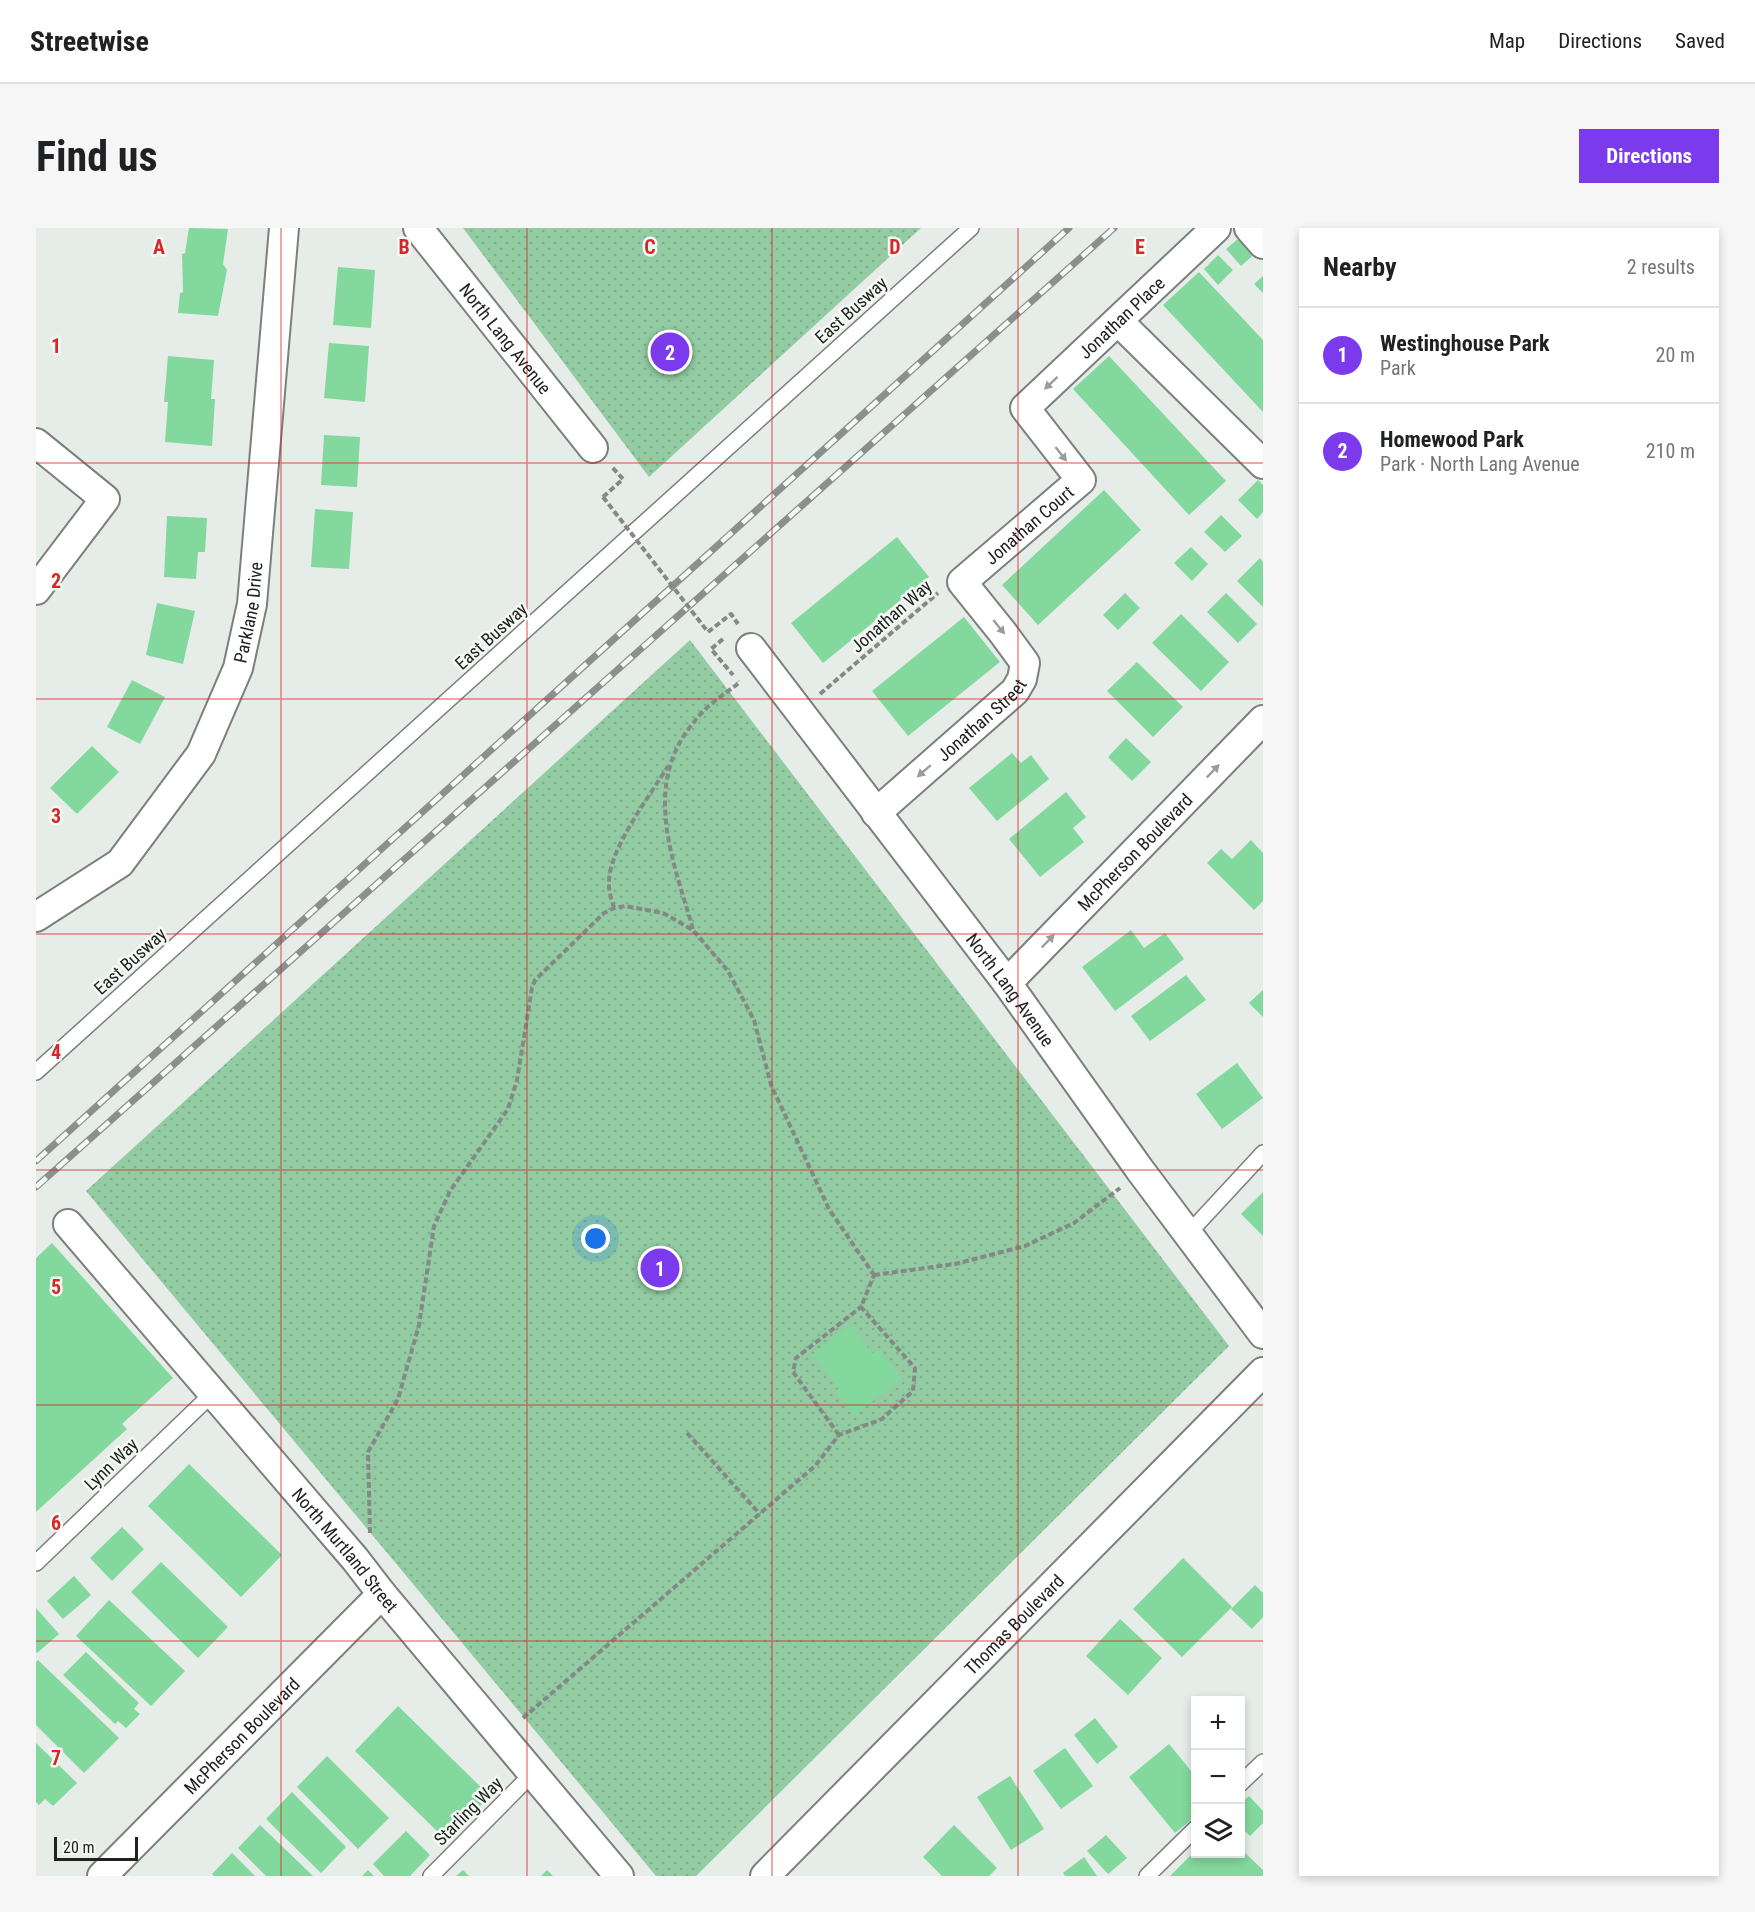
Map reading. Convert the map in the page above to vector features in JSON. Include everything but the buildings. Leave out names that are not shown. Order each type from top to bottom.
[{"type":"street","name":"Parklane Drive","points":[[36,917],[120,863],[201,754],[238,668],[252,604],[284,228]]},
{"type":"street","name":"North Lang Avenue","points":[[418,228],[599,454]]},
{"type":"street","name":"Jonathan Place","points":[[1025,408],[1216,228]]},
{"type":"street","points":[[1249,228],[1263,244]]},
{"type":"street","points":[[1118,321],[1263,464]]},
{"type":"street","name":"Jonathan Court","points":[[962,582],[1081,480],[1025,408]]},
{"type":"street","points":[[36,443],[105,499],[36,590]]},
{"type":"street","name":"Jonathan Street","points":[[876,813],[1015,692],[1022,679],[1025,663],[1004,633],[962,582]]},
{"type":"street","name":"North Lang Avenue","points":[[745,637],[876,813],[1007,983],[1140,1170],[1263,1334]]},
{"type":"street","name":"McPherson Boulevard","points":[[1007,983],[1263,720]]},
{"type":"street","name":"North Murtland Street","points":[[68,1224],[355,1559],[619,1876]]},
{"type":"street","name":"Thomas Boulevard","points":[[765,1876],[1263,1372]]},
{"type":"street","name":"McPherson Boulevard","points":[[102,1876],[382,1594]]},
{"type":"lane","name":"East Busway","points":[[36,1072],[971,228]]},
{"type":"lane","points":[[1188,1234],[1263,1153]]},
{"type":"lane","name":"Lynn Way","points":[[36,1563],[212,1394]]},
{"type":"lane","points":[[1245,1779],[1263,1762]]},
{"type":"lane","name":"Starling Way","points":[[431,1876],[533,1773]]},
{"type":"lane","points":[[1147,1876],[1191,1833]]},
{"type":"path","points":[[599,454],[623,479],[603,497],[708,632],[731,614],[745,637]]},
{"type":"path","name":"Jonathan Way","points":[[841,676],[949,584],[962,582]]},
{"type":"path","points":[[711,649],[729,670]]},
{"type":"path","points":[[614,908],[609,886],[610,872],[621,842],[671,762],[680,741],[692,723],[739,682]]},
{"type":"path","points":[[671,762],[664,796],[665,828],[693,930]]},
{"type":"path","points":[[371,1537],[368,1452],[399,1399],[419,1325],[434,1226],[450,1191],[508,1109],[517,1080],[535,980],[604,913],[625,906],[663,913],[693,930],[728,971],[754,1020],[771,1085],[829,1209],[874,1275]]},
{"type":"path","points":[[874,1275],[955,1264],[1025,1246],[1074,1222],[1109,1197],[1140,1170]]},
{"type":"path","points":[[839,1435],[793,1372],[796,1358],[861,1307],[874,1275]]},
{"type":"path","points":[[522,1719],[815,1466],[839,1435],[882,1419],[913,1391],[915,1368],[861,1307]]},
{"type":"path","points":[[687,1433],[760,1514]]},
{"type":"green space","points":[[463,228],[921,228],[649,477]]},
{"type":"green space","points":[[690,640],[1229,1346],[696,1876],[656,1876],[86,1191]]},
{"type":"railway","points":[[36,1161],[1069,228]]},
{"type":"railway","points":[[36,1187],[1114,228]]},
{"type":"place","name":"Homewood Park","points":[[670,352]]},
{"type":"place","name":"Westinghouse Park","points":[[660,1268]]}]
